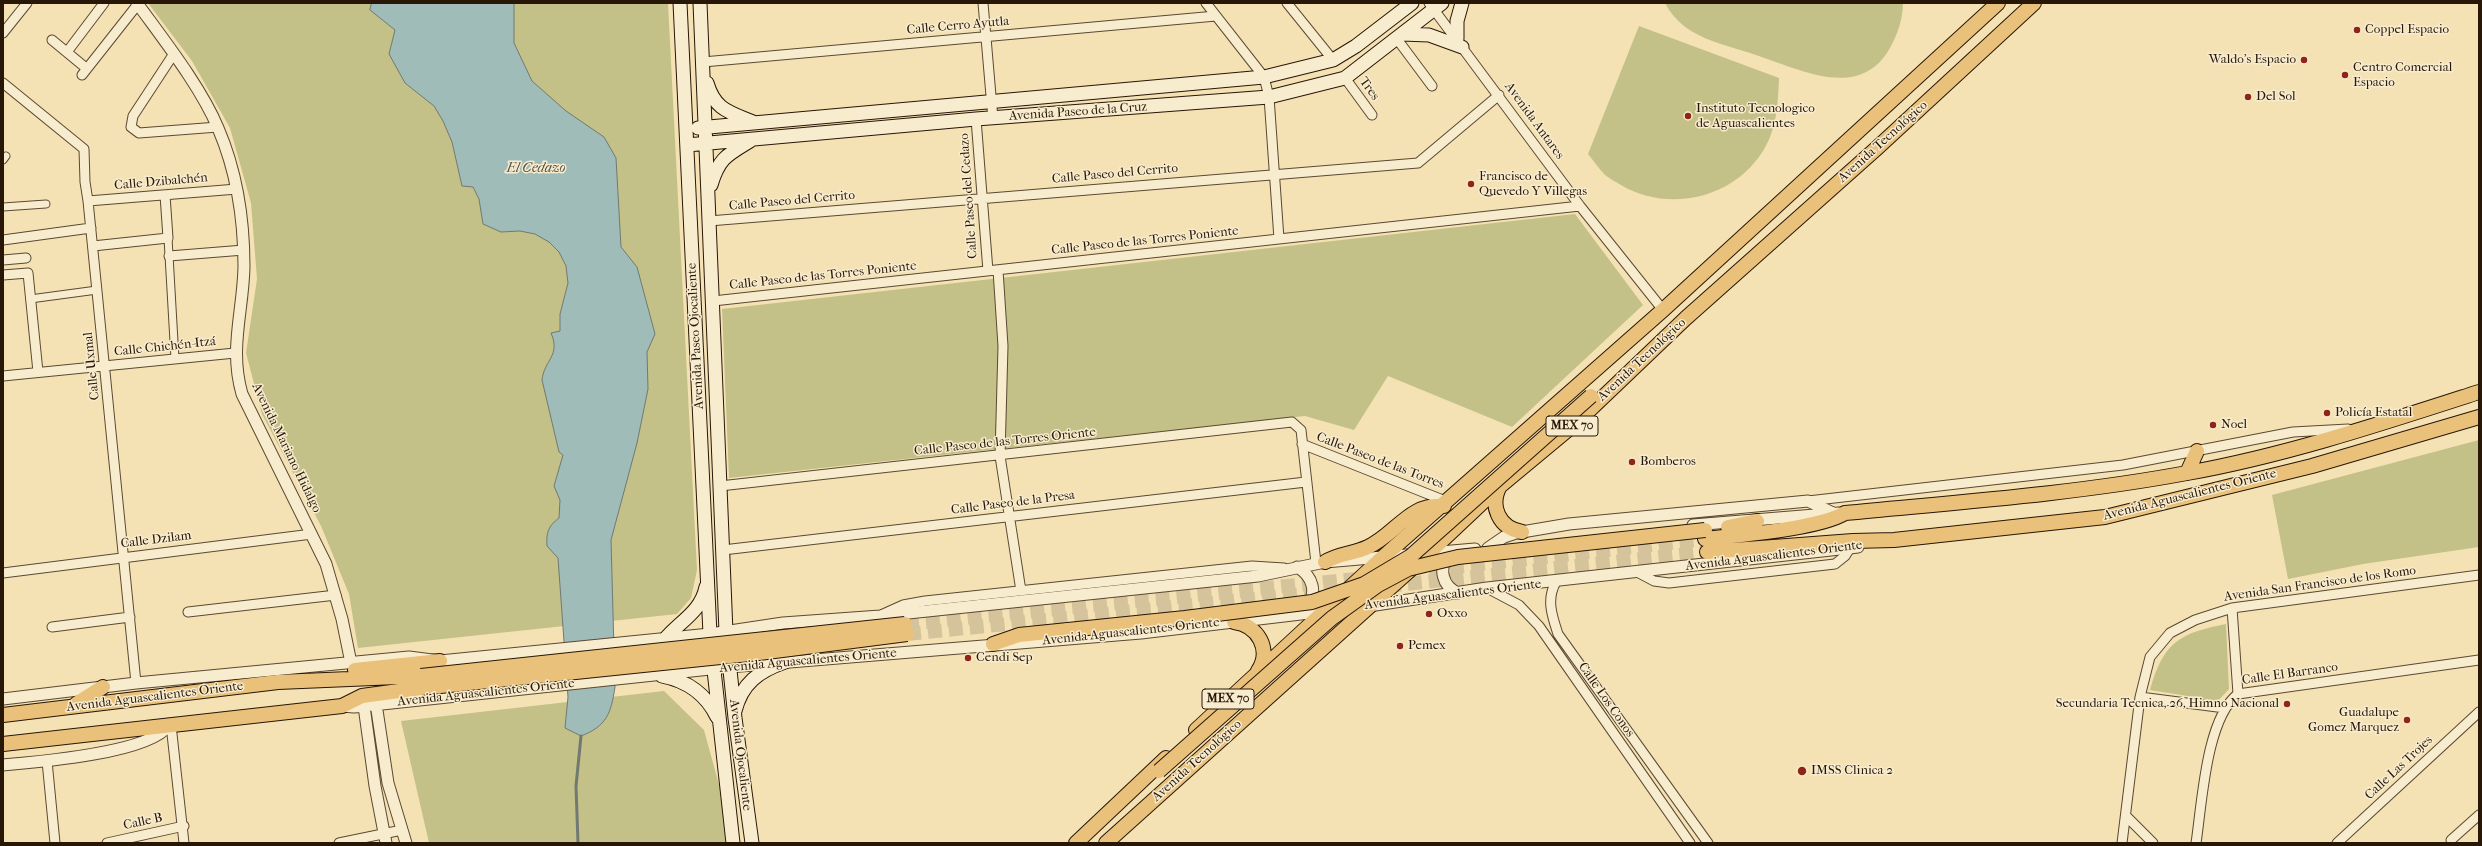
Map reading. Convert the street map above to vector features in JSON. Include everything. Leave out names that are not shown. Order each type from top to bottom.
[{"type":"main road","name":"Avenida Paseo Ojocaliente","points":[[680,3],[707,576],[710,634],[714,669]]},
{"type":"main road","name":"Avenida Paseo Ojocaliente","points":[[700,3],[726,632],[729,667]]},
{"type":"main road","name":"Avenida Paseo de la Cruz","points":[[686,129],[1264,77],[1333,60],[1356,46],[1399,8],[1412,3]]},
{"type":"main road","points":[[1400,37],[1429,35],[1460,43],[1457,21],[1462,3]]},
{"type":"main road","name":"Avenida Tecnológico","points":[[1076,843],[1257,672],[1326,611],[1382,558],[1446,504],[1663,310],[1998,3]]},
{"type":"main road","name":"Avenida Tecnológico","points":[[1106,843],[1430,552],[1500,486],[1577,422],[1659,344],[1877,148],[2034,3]]},
{"type":"main road","name":"Avenida Paseo de la Cruz","points":[[687,145],[976,119],[993,119],[1269,97],[1345,78],[1400,37],[1435,5]]},
{"type":"main road","points":[[703,66],[711,94],[716,103],[724,110],[755,123]]},
{"type":"main road","points":[[708,194],[717,166],[723,158],[754,138]]},
{"type":"main road","points":[[993,644],[1019,635],[1186,618],[1312,602],[1364,584],[1411,556],[1646,347],[1659,344]]},
{"type":"main road","name":"Avenida Aguascalientes Oriente","points":[[1706,540],[1789,528],[1836,518],[1839,513],[2004,498],[2187,473],[2258,457],[2367,428],[2479,392]]},
{"type":"main road","name":"Avenida Aguascalientes Oriente","points":[[1706,540],[1894,540],[2105,517],[2312,466],[2479,418]]},
{"type":"main road","points":[[2187,473],[2197,451]]},
{"type":"main road","points":[[1500,486],[1496,498],[1498,516],[1511,528],[1522,532]]},
{"type":"main road","points":[[1320,562],[1341,554],[1361,550],[1375,543],[1414,512],[1430,505],[1446,504]]},
{"type":"main road","points":[[1122,800],[1159,771],[1332,618],[1378,585],[1408,569],[1458,557],[1706,540],[1740,526],[1757,521]]},
{"type":"main road","points":[[665,639],[698,607],[705,592],[707,576]]},
{"type":"main road","points":[[1234,622],[1252,628],[1262,643],[1263,661],[1257,672]]},
{"type":"main road","name":"Avenida Aguascalientes Oriente","points":[[3,715],[278,682],[421,682],[906,629]]},
{"type":"main road","points":[[278,682],[319,675],[440,661]]},
{"type":"main road","points":[[734,718],[740,696],[749,682],[762,671],[785,662]]},
{"type":"main road","name":"Avenida Ojocaliente","points":[[729,667],[734,718],[752,843]]},
{"type":"main road","name":"Avenida Ojocaliente","points":[[714,669],[733,843]]},
{"type":"main road","points":[[657,676],[680,681],[696,690],[714,710],[720,726]]},
{"type":"main road","name":"Avenida Aguascalientes Oriente","points":[[3,744],[342,706],[369,700],[421,682]]},
{"type":"main road","points":[[72,707],[103,687]]},
{"type":"street","points":[[3,32],[27,3]]},
{"type":"street","points":[[67,52],[104,3]]},
{"type":"street","points":[[52,40],[67,52],[84,72],[137,3]]},
{"type":"street","name":"Avenida Mariano Hidalgo","points":[[137,3],[196,88],[218,127],[237,189],[242,218],[244,281],[235,353],[236,373],[242,394],[326,564],[336,595],[351,663]]},
{"type":"street","points":[[983,3],[993,119]]},
{"type":"street","points":[[1206,3],[1264,77],[1269,97],[1279,239]]},
{"type":"street","points":[[1287,3],[1333,60]]},
{"type":"street","name":"Avenida Antares","points":[[1435,5],[1460,43],[1580,206],[1663,310]]},
{"type":"street","name":"Calle Cerro Ayutla","points":[[703,66],[986,36],[1216,16]]},
{"type":"street","points":[[1400,37],[1432,86]]},
{"type":"street","points":[[173,55],[133,116],[131,127],[139,133],[218,127]]},
{"type":"street","name":"Tres","points":[[1345,78],[1372,115]]},
{"type":"street","name":"Calle Uxmal","points":[[3,83],[84,149],[85,182],[93,246],[136,683]]},
{"type":"street","name":"Calle Paseo del Cerrito","points":[[709,222],[1274,173],[1418,163],[1499,94]]},
{"type":"street","name":"Calle Paseo del Cedazo","points":[[976,119],[988,271]]},
{"type":"street","name":"Calle Dzibalchén","points":[[88,201],[237,189]]},
{"type":"street","points":[[165,195],[175,359]]},
{"type":"street","points":[[3,207],[46,204]]},
{"type":"street","name":"Calle Paseo de las Torres Poniente","points":[[713,301],[1580,206]]},
{"type":"street","points":[[3,240],[91,228]]},
{"type":"street","points":[[93,246],[168,238]]},
{"type":"street","points":[[169,256],[244,250]]},
{"type":"street","points":[[3,260],[26,258]]},
{"type":"street","points":[[998,270],[1003,346],[1000,456],[1008,516],[1022,591]]},
{"type":"street","points":[[3,275],[28,273],[38,372]]},
{"type":"street","points":[[30,299],[97,290]]},
{"type":"street","name":"Calle Chichén-Itzá","points":[[3,376],[235,353]]},
{"type":"street","name":"Calle Paseo de las Torres Oriente","points":[[720,486],[1000,456],[1292,422],[1301,430],[1302,444]]},
{"type":"street","name":"Avenida Aguascalientes Oriente","points":[[1488,548],[1504,537],[1522,532],[1569,524],[1808,501],[2104,468],[2293,432],[2367,428]]},
{"type":"street","points":[[1302,444],[1306,482],[1320,562]]},
{"type":"street","name":"Calle Paseo de las Torres","points":[[1302,444],[1446,504]]},
{"type":"street","name":"Calle Paseo de la Presa","points":[[723,550],[1306,482]]},
{"type":"street","points":[[1808,501],[1839,513]]},
{"type":"street","name":"Avenida Aguascalientes Oriente","points":[[3,699],[136,683],[351,663],[409,656],[440,661],[620,642],[665,639],[784,623],[880,616],[1258,576],[1320,562],[1488,548],[1739,520],[1757,521],[1839,513]]},
{"type":"street","name":"Calle Dzilam","points":[[3,573],[312,534]]},
{"type":"street","name":"Avenida Aguascalientes Oriente","points":[[369,700],[558,686],[729,667],[993,644],[1141,633],[1369,606],[1487,588],[1556,582],[1850,548],[1894,540]]},
{"type":"street","points":[[1456,550],[1445,560],[1442,570],[1446,584],[1458,592]]},
{"type":"street","name":"Avenida Aguascalientes Oriente","points":[[880,616],[895,608],[914,602],[1252,566],[1294,568]]},
{"type":"street","points":[[1294,568],[1310,578],[1313,589],[1309,604],[1298,614]]},
{"type":"street","name":"Avenida San Francisco de los Romo","points":[[2122,843],[2140,698],[2150,657],[2170,633],[2195,620],[2232,608],[2479,575]]},
{"type":"street","name":"Calle Los Conos","points":[[1556,582],[1552,589],[1550,601],[1558,634],[1706,840]]},
{"type":"street","name":"Calle Los Conos","points":[[1487,588],[1519,605],[1539,626],[1690,843]]},
{"type":"street","points":[[188,612],[336,595]]},
{"type":"street","points":[[2232,608],[2238,694]]},
{"type":"street","points":[[52,627],[130,617]]},
{"type":"street","points":[[763,664],[756,655],[757,642],[767,632],[784,623]]},
{"type":"street","points":[[650,640],[663,645],[668,657],[664,670],[657,676]]},
{"type":"street","name":"Calle El Barranco","points":[[2196,843],[2214,731],[2230,700],[2238,694],[2479,660]]},
{"type":"street","points":[[2140,698],[2225,708]]},
{"type":"street","points":[[369,700],[388,783],[406,843]]},
{"type":"street","points":[[369,700],[384,838]]},
{"type":"street","name":"Calle Las Trojes","points":[[2337,843],[2479,712]]},
{"type":"street","points":[[3,766],[47,761],[138,745],[165,731],[170,726]]},
{"type":"street","points":[[170,726],[184,826],[184,843]]},
{"type":"street","points":[[47,761],[55,843]]},
{"type":"street","points":[[2451,840],[2479,815]]},
{"type":"street","points":[[2126,816],[2153,843]]},
{"type":"street","name":"Calle B","points":[[107,843],[184,826]]},
{"type":"street","points":[[339,843],[384,838],[402,830]]},
{"type":"street","points":[[1696,843],[1706,840]]},
{"type":"shaded area","points":[[148,3],[668,3],[697,570],[691,598],[677,614],[358,648],[349,594],[321,526],[262,414],[246,353],[257,279],[251,203],[230,128],[192,61]]},
{"type":"shaded area","points":[[1665,3],[1903,3],[1903,9],[1896,36],[1879,63],[1864,73],[1847,77],[1830,77],[1811,74],[1704,38],[1692,32],[1682,24],[1673,15]]},
{"type":"shaded area","points":[[1639,26],[1779,78],[1776,116],[1768,143],[1750,167],[1735,180],[1717,190],[1698,196],[1679,199],[1659,198],[1639,194],[1605,175],[1588,154]]},
{"type":"shaded area","points":[[1575,214],[1643,305],[1512,427],[1388,376],[1354,430],[1305,416],[729,478],[722,309]]},
{"type":"shaded area","points":[[2479,440],[2479,547],[2363,564],[2288,579],[2272,495]]},
{"type":"shaded area","points":[[2226,624],[2229,689],[2218,701],[2150,690],[2161,661],[2167,651],[2175,643],[2185,636],[2210,627]]},
{"type":"shaded area","points":[[664,691],[704,730],[735,843],[429,843],[401,721]]},
{"type":"water","name":"El Cedazo","points":[[372,3],[514,3],[514,43],[532,81],[566,111],[604,137],[616,158],[621,247],[637,267],[655,334],[647,352],[648,389],[637,443],[611,540],[615,687],[612,704],[606,718],[602,723],[597,728],[581,736],[565,728],[568,697],[558,558],[547,546],[548,530],[559,518],[560,500],[554,486],[563,455],[559,452],[542,380],[543,373],[553,353],[554,341],[551,333],[560,331],[560,314],[568,283],[566,266],[559,252],[549,242],[535,234],[520,231],[501,232],[483,224],[479,199],[473,187],[462,186],[452,142],[443,121],[434,106],[405,83],[389,54],[395,30],[370,10]]},
{"type":"waterway","points":[[578,843],[576,786],[581,736]]},
{"type":"tunnel","points":[[1429,570],[1705,539]]},
{"type":"tunnel","points":[[1387,586],[1707,552]]},
{"type":"tunnel","points":[[905,624],[1367,578]]},
{"type":"tunnel","points":[[907,634],[1324,592]]},
{"type":"place","name":"Coppel Espacio","points":[[2357,30]]},
{"type":"place","name":"Waldo’s Espacio","points":[[2304,60]]},
{"type":"place","name":"Centro Comercial Espacio","points":[[2345,75]]},
{"type":"place","name":"Del Sol","points":[[2248,97]]},
{"type":"place","name":"Instituto Tecnologico de Aguascalientes","points":[[1688,116]]},
{"type":"place","name":"Francisco de Quevedo Y Villegas","points":[[1471,184]]},
{"type":"place","name":"Policía Estatal","points":[[2327,413]]},
{"type":"place","name":"Noel","points":[[2213,425]]},
{"type":"place","name":"Bomberos","points":[[1632,462]]},
{"type":"place","name":"Oxxo","points":[[1429,614]]},
{"type":"place","name":"Pemex","points":[[1400,646]]},
{"type":"place","name":"Cendi Sep","points":[[968,658]]},
{"type":"place","name":"Secundaria Tecnica, 26, Himno Nacional","points":[[2287,704]]},
{"type":"place","name":"Guadalupe Gomez Marquez","points":[[2407,720]]},
{"type":"place","name":"IMSS Clinica 2","points":[[1802,771]]}]
